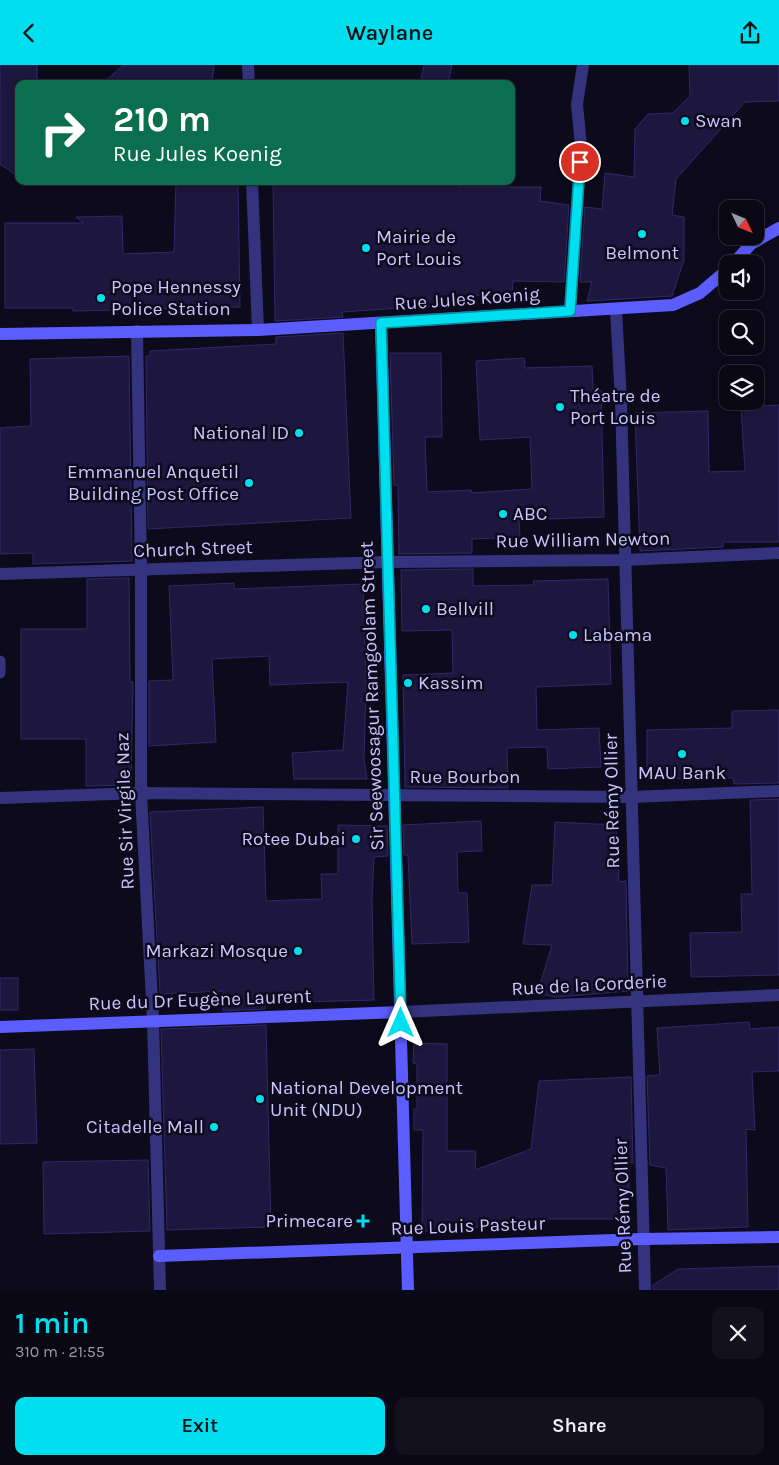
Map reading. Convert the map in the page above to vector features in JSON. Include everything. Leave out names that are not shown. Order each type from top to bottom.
[{"type":"main road","points":[[741,255],[751,244],[779,228]]},
{"type":"main road","name":"Rue Jules Koenig","points":[[0,334],[258,330],[570,311],[616,310],[673,305],[700,293],[719,277]]},
{"type":"main road","name":"Sir Seewoosagur Ramgoolam Street","points":[[381,323],[408,1290]]},
{"type":"main road","name":"Rue du Dr Eugène Laurent","points":[[0,1027],[401,1012]]},
{"type":"main road","name":"Rue Louis Pasteur","points":[[159,1256],[642,1239],[779,1237]]},
{"type":"street","points":[[248,65],[249,80]]},
{"type":"street","points":[[570,311],[582,145],[577,104],[583,65]]},
{"type":"street","points":[[252,185],[258,330]]},
{"type":"street","name":"Rue Rémy Ollier","points":[[616,310],[625,560],[642,1239],[645,1290]]},
{"type":"street","name":"Rue Sir Virgile Naz","points":[[137,331],[141,569],[141,793],[152,1020],[160,1290]]},
{"type":"street","name":"Rue William Newton","points":[[388,562],[625,560],[779,553]]},
{"type":"street","name":"Church Street","points":[[0,574],[388,562]]},
{"type":"street","name":"Rue Bourbon","points":[[0,798],[141,793],[630,797],[779,791]]},
{"type":"street","name":"Rue de la Corderie","points":[[401,1012],[779,995]]},
{"type":"lane","points":[[0,661],[0,673]]},
{"type":"building","points":[[0,65],[37,65],[37,80],[15,80],[15,174],[0,164]]},
{"type":"building","points":[[123,65],[214,65],[212,80],[106,80]]},
{"type":"building","points":[[424,65],[452,65],[449,80],[421,80]]},
{"type":"building","points":[[689,65],[779,65],[779,101],[745,102],[676,179],[672,215],[684,217],[684,260],[672,296],[587,301],[592,282],[580,282],[585,207],[602,209],[605,173],[634,177],[635,129],[648,114],[673,113],[690,96]]},
{"type":"building","points":[[176,185],[238,185],[240,307],[73,311],[73,308],[5,308],[5,223],[84,223],[76,217],[122,216],[123,254],[174,252]]},
{"type":"building","name":"Mairie de Port Louis","points":[[273,185],[541,187],[540,201],[569,205],[564,282],[513,281],[512,294],[457,296],[457,304],[342,312],[343,317],[275,321]]},
{"type":"building","points":[[343,333],[351,518],[148,529],[146,356],[150,356],[150,351],[276,344],[276,337]]},
{"type":"building","points":[[390,353],[441,353],[442,437],[425,437],[427,492],[471,490],[471,493],[532,489],[530,437],[480,440],[476,361],[524,358],[525,368],[592,366],[593,389],[601,389],[604,517],[519,520],[520,537],[472,539],[472,553],[399,554],[398,485],[394,485]]},
{"type":"building","points":[[129,356],[132,561],[33,564],[33,553],[0,554],[0,428],[31,426],[30,359]]},
{"type":"building","points":[[779,405],[779,542],[723,542],[723,547],[640,551],[635,413],[708,411],[709,472],[745,471],[741,410],[764,410],[764,406]]},
{"type":"building","points":[[473,569],[473,586],[534,585],[533,581],[608,579],[611,684],[536,687],[537,730],[599,728],[601,767],[548,769],[547,747],[507,748],[508,788],[405,787],[403,675],[453,673],[452,630],[402,631],[401,570]]},
{"type":"building","points":[[129,578],[130,682],[133,682],[131,785],[86,786],[86,739],[21,739],[21,629],[87,629],[87,579]]},
{"type":"building","points":[[234,583],[234,589],[363,584],[366,682],[364,760],[367,779],[294,779],[292,753],[343,750],[348,682],[270,685],[269,656],[212,659],[216,742],[149,746],[149,681],[173,680],[169,586]]},
{"type":"building","points":[[779,710],[779,783],[734,784],[733,778],[647,779],[647,730],[732,728],[732,711]]},
{"type":"building","points":[[779,799],[779,975],[691,977],[690,933],[742,932],[741,894],[752,894],[750,800]]},
{"type":"building","points":[[263,807],[266,901],[322,899],[321,874],[338,874],[338,825],[387,826],[388,856],[374,857],[372,898],[374,1000],[265,1003],[265,1009],[223,1011],[223,991],[160,994],[150,812]]},
{"type":"building","points":[[481,821],[482,851],[457,852],[458,893],[467,893],[469,942],[412,944],[408,855],[404,855],[403,825]]},
{"type":"building","points":[[555,822],[616,825],[619,882],[626,881],[628,991],[557,997],[537,994],[552,945],[523,944],[532,885],[552,885]]},
{"type":"building","points":[[0,978],[18,978],[18,1010],[0,1010]]},
{"type":"building","points":[[749,1022],[750,1029],[779,1027],[779,1071],[752,1072],[755,1130],[746,1129],[748,1227],[668,1230],[666,1168],[650,1165],[647,1076],[660,1075],[657,1028]]},
{"type":"building","name":"Citadelle Mall","points":[[266,1025],[271,1227],[167,1230],[161,1029]]},
{"type":"building","points":[[414,1043],[447,1044],[447,1151],[476,1151],[475,1170],[531,1149],[539,1081],[631,1077],[633,1163],[629,1162],[629,1219],[536,1219],[537,1227],[475,1227],[475,1231],[422,1231],[423,1130],[414,1130],[414,1109],[417,1109],[417,1064],[413,1063]]},
{"type":"building","points":[[34,1049],[37,1143],[0,1144],[0,1050]]},
{"type":"building","points":[[148,1160],[150,1231],[44,1234],[43,1162]]},
{"type":"building","points":[[779,1266],[779,1290],[653,1290],[653,1285],[678,1269]]},
{"type":"place","name":"Swan","points":[[685,121]]},
{"type":"place","name":"Belmont","points":[[642,234]]},
{"type":"place","name":"Mairie de Port Louis","points":[[366,248]]},
{"type":"place","name":"Pope Hennessy Police Station","points":[[101,298]]},
{"type":"place","name":"Théatre de Port Louis","points":[[560,407]]},
{"type":"place","name":"National ID","points":[[299,433]]},
{"type":"place","name":"Emmanuel Anquetil Building Post Office","points":[[249,483]]},
{"type":"place","name":"ABC","points":[[503,514]]},
{"type":"place","name":"Bellvill","points":[[426,609]]},
{"type":"place","name":"Labama","points":[[573,635]]},
{"type":"place","name":"Kassim","points":[[408,683]]},
{"type":"place","name":"MAU Bank","points":[[682,754]]},
{"type":"place","name":"Rotee Dubai","points":[[356,839]]},
{"type":"place","name":"Markazi Mosque","points":[[298,951]]},
{"type":"place","name":"National Development Unit (NDU)","points":[[260,1099]]},
{"type":"place","name":"Citadelle Mall","points":[[214,1127]]},
{"type":"place","name":"Primecare","points":[[363,1221]]},
{"type":"route","points":[[401,1023],[381,323],[570,311],[580,162]]}]
